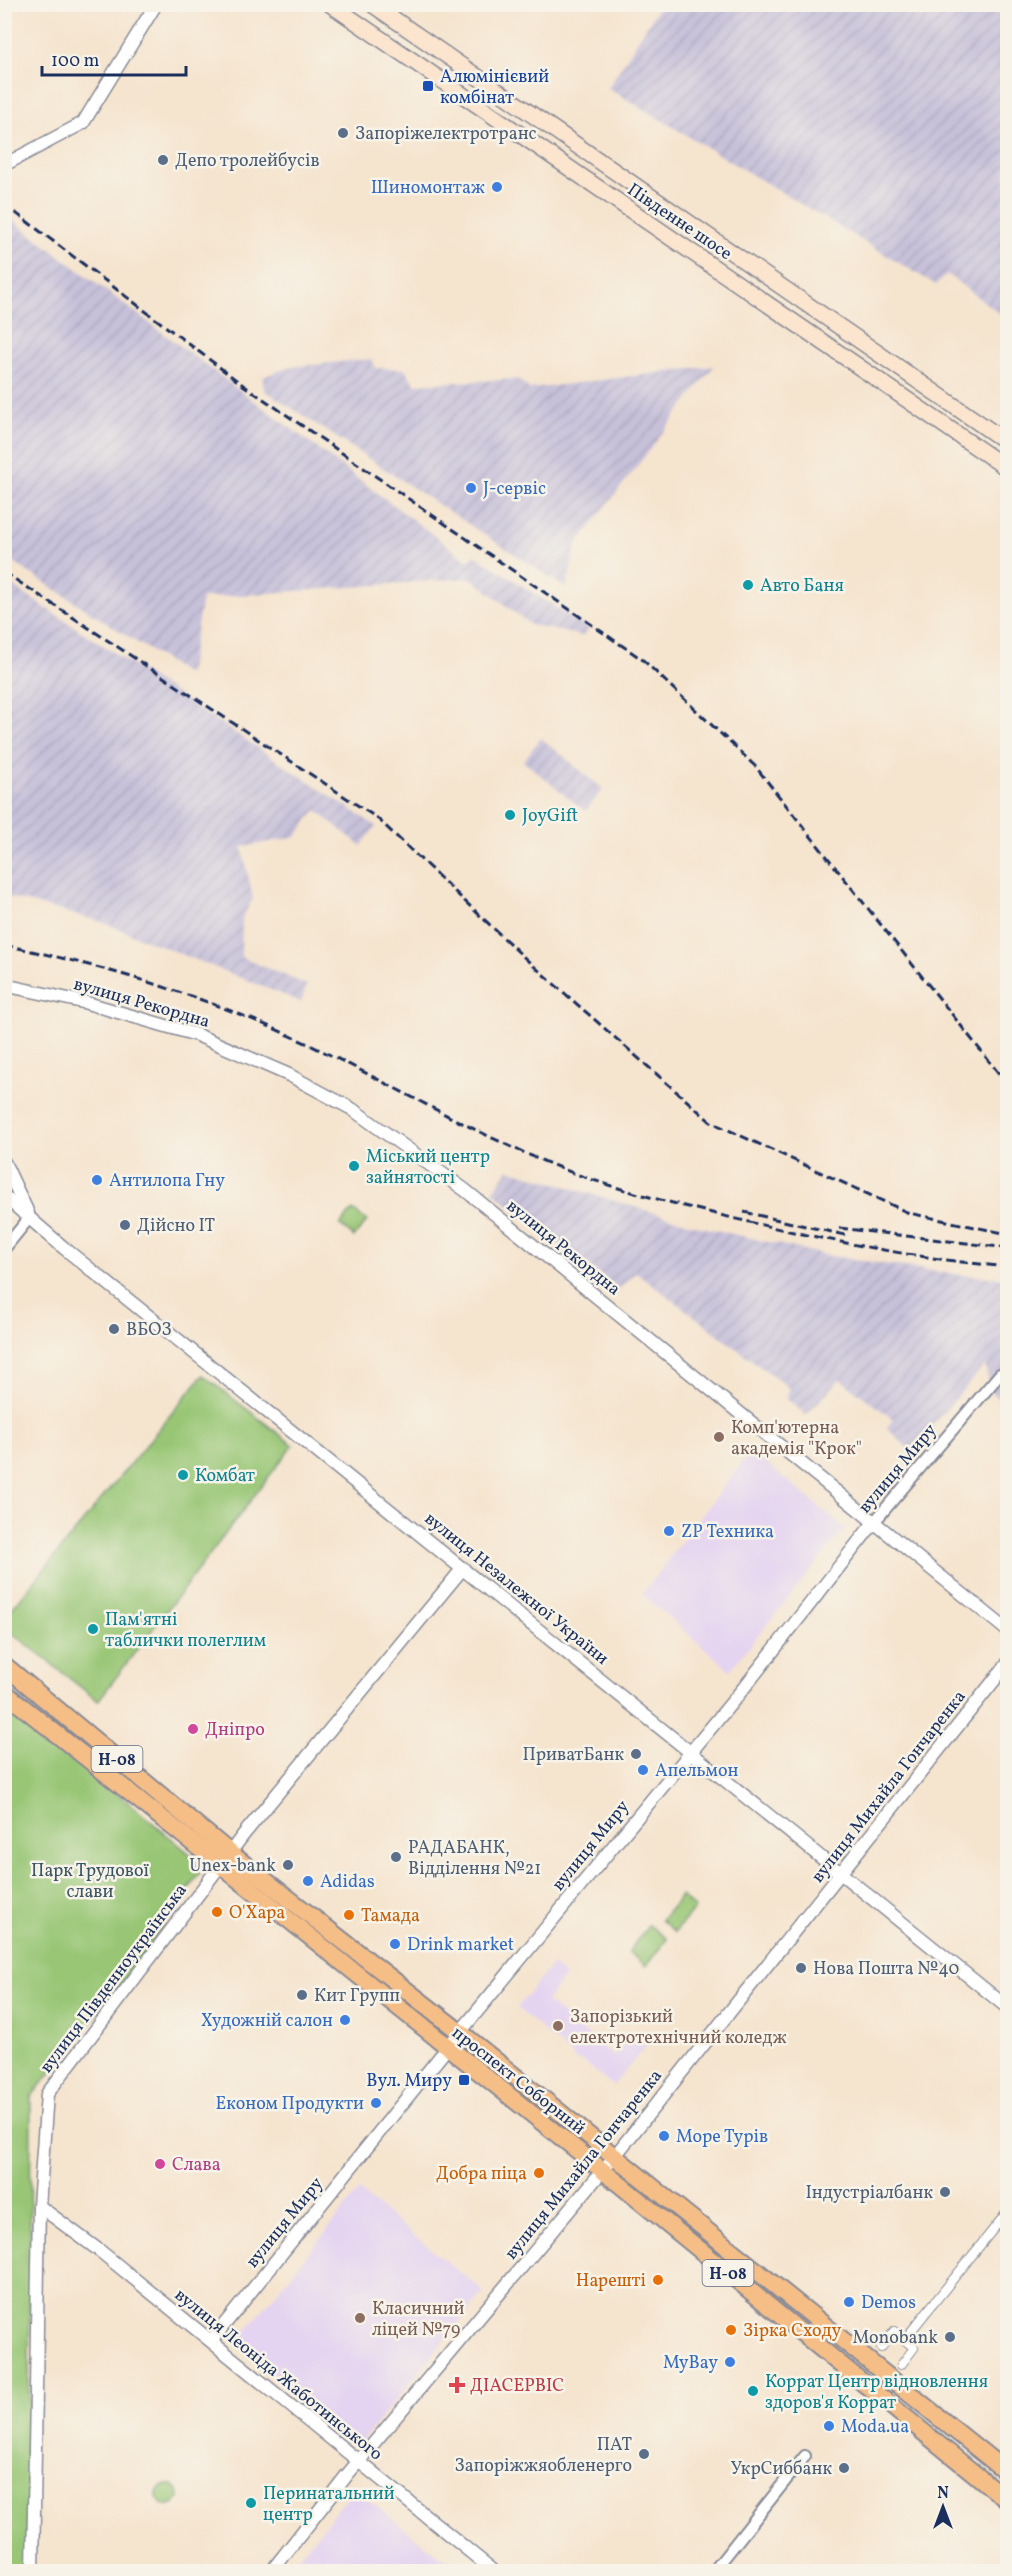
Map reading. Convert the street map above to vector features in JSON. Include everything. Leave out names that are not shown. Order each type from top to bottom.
[{"type":"main road","name":"Південне шосе","points":[[330,4],[1002,466]]},
{"type":"main road","name":"Південне шосе","points":[[372,4],[1008,443]]},
{"type":"main road","points":[[780,314],[791,294]]},
{"type":"main road","points":[[1002,466],[1008,450]]},
{"type":"main road","name":"проспект Соборний","points":[[4,1665],[225,1859],[447,2048],[602,2170],[1008,2501]]},
{"type":"main road","name":"проспект Соборний","points":[[4,1692],[460,2032],[1008,2473]]},
{"type":"street","points":[[4,165],[83,123],[156,4]]},
{"type":"street","name":"вулиця Рекордна","points":[[4,985],[87,1003],[197,1035],[289,1075],[352,1109],[465,1190],[875,1521],[938,1577],[1008,1631]]},
{"type":"street","points":[[4,1162],[30,1217],[4,1250]]},
{"type":"street","name":"вулиця Незалежної України","points":[[4,1196],[1008,2008]]},
{"type":"street","name":"вулиця Миру","points":[[211,2341],[875,1521],[1000,1374]]},
{"type":"street","name":"вулиця Південноукраїнська","points":[[33,2571],[39,2206],[47,2094],[225,1859],[463,1568]]},
{"type":"street","name":"вулиця Михайла Гончаренка","points":[[272,2571],[358,2462],[614,2157],[1008,1663]]},
{"type":"street","name":"вулиця Леоніда Жаботинського","points":[[39,2206],[100,2250],[358,2462],[495,2571]]},
{"type":"street","points":[[904,2340],[1008,2211]]},
{"type":"street","points":[[881,2348],[894,2331],[914,2348],[901,2365]]},
{"type":"street","points":[[713,2571],[805,2456]]},
{"type":"shaded area","points":[[660,5],[1007,5],[1007,319],[947,274],[936,285],[608,88]]},
{"type":"shaded area","points":[[5,215],[468,561],[475,555],[589,629],[583,636],[531,625],[471,578],[202,598],[188,675],[5,557]]},
{"type":"shaded area","points":[[371,359],[376,368],[405,369],[415,384],[518,379],[529,389],[714,366],[577,544],[566,588],[264,390],[263,377],[289,367]]},
{"type":"shaded area","points":[[5,581],[376,826],[361,846],[316,810],[296,837],[242,847],[253,899],[242,918],[241,957],[307,985],[301,1002],[99,921],[5,896],[4,766],[8,765],[4,728]]},
{"type":"shaded area","points":[[541,738],[603,789],[585,811],[523,761]]},
{"type":"shaded area","points":[[508,1169],[702,1227],[830,1256],[961,1275],[1007,1278],[1007,1404],[991,1393],[985,1365],[910,1450],[887,1428],[893,1419],[840,1379],[806,1415],[786,1398],[789,1388],[636,1272],[619,1289],[493,1192]]},
{"type":"shaded area","points":[[751,1451],[845,1528],[730,1670],[642,1594]]},
{"type":"shaded area","name":"Запорізький електротехнічний коледж","points":[[552,1965],[565,1976],[546,2001],[614,2056],[634,2032],[648,2043],[613,2086],[581,2060],[579,2062],[517,2008]]},
{"type":"shaded area","name":"Класичний ліцей №79","points":[[359,2191],[484,2292],[360,2444],[236,2343]]},
{"type":"shaded area","points":[[354,2489],[428,2547],[460,2571],[287,2571]]},
{"type":"green space","points":[[353,1210],[367,1221],[354,1237],[340,1225]]},
{"type":"green space","points":[[203,1375],[293,1445],[98,1701],[5,1627],[5,1617]]},
{"type":"green space","name":"Парк Трудової слави","points":[[4,1699],[190,1854],[201,1871],[131,1972],[31,2097],[28,2572],[4,2571]]},
{"type":"green space","points":[[681,1896],[695,1908],[675,1932],[661,1920]]},
{"type":"green space","points":[[649,1925],[667,1939],[646,1966],[628,1952]]},
{"type":"green space","points":[[168,2484],[176,2487],[179,2495],[176,2503],[168,2506],[160,2503],[157,2495],[160,2487]]},
{"type":"railway","points":[[4,204],[243,385],[643,660],[755,766],[1008,1085]]},
{"type":"railway","points":[[4,572],[377,818],[528,961],[711,1122],[909,1213],[1008,1234]]},
{"type":"railway","points":[[4,945],[115,972],[223,1008],[293,1037],[509,1146],[563,1169],[607,1184],[652,1198],[827,1239],[899,1253],[1008,1267]]},
{"type":"railway","points":[[744,1212],[849,1236]]},
{"type":"railway","points":[[839,1228],[1008,1248]]},
{"type":"place","name":"Алюмінієвий комбінат","points":[[428,86]]},
{"type":"place","name":"Запоріжелектротранс","points":[[343,133]]},
{"type":"place","name":"Депо тролейбусів","points":[[163,160]]},
{"type":"place","name":"Шиномонтаж","points":[[497,187]]},
{"type":"place","name":"J-сервіс","points":[[471,488]]},
{"type":"place","name":"Авто Баня","points":[[748,585]]},
{"type":"place","name":"JoyGift","points":[[510,815]]},
{"type":"place","name":"Міський центр зайнятості","points":[[354,1166]]},
{"type":"place","name":"Антилопа Гну","points":[[97,1180]]},
{"type":"place","name":"Дійсно ІТ","points":[[125,1225]]},
{"type":"place","name":"ВБОЗ","points":[[114,1329]]},
{"type":"place","name":"Комп'ютерна академія \"Крок\"","points":[[719,1437]]},
{"type":"place","name":"Комбат","points":[[183,1475]]},
{"type":"place","name":"ZP Техника","points":[[669,1531]]},
{"type":"place","name":"Пам'ятні таблички полеглим","points":[[93,1629]]},
{"type":"place","name":"Дніпро","points":[[193,1729]]},
{"type":"place","name":"ПриватБанк","points":[[636,1754]]},
{"type":"place","name":"Апельмон","points":[[643,1770]]},
{"type":"place","name":"РАДАБАНК, Відділення №21","points":[[396,1857]]},
{"type":"place","name":"Unex-bank","points":[[288,1865]]},
{"type":"place","name":"Adidas","points":[[308,1881]]},
{"type":"place","name":"О'Хара","points":[[217,1912]]},
{"type":"place","name":"Тамада","points":[[349,1915]]},
{"type":"place","name":"Drink market","points":[[395,1944]]},
{"type":"place","name":"Нова Пошта №40","points":[[801,1968]]},
{"type":"place","name":"Кит Групп","points":[[302,1995]]},
{"type":"place","name":"Художній салон","points":[[345,2020]]},
{"type":"place","name":"Запорізький електротехнічний коледж","points":[[558,2026]]},
{"type":"place","name":"Вул. Миру","points":[[464,2080]]},
{"type":"place","name":"Економ Продукти","points":[[376,2103]]},
{"type":"place","name":"Море Турiв","points":[[664,2136]]},
{"type":"place","name":"Слава","points":[[160,2164]]},
{"type":"place","name":"Добра піца","points":[[539,2173]]},
{"type":"place","name":"Індустріалбанк","points":[[945,2192]]},
{"type":"place","name":"Нарешті","points":[[658,2280]]},
{"type":"place","name":"Demos","points":[[849,2302]]},
{"type":"place","name":"Класичний ліцей №79","points":[[360,2318]]},
{"type":"place","name":"Зірка Сходу","points":[[731,2330]]},
{"type":"place","name":"Monobank","points":[[950,2337]]},
{"type":"place","name":"MyBay","points":[[730,2362]]},
{"type":"place","name":"ДІАСЕРВІС","points":[[457,2385]]},
{"type":"place","name":"Коррат Центр відновлення здоров'я Коррат","points":[[753,2391]]},
{"type":"place","name":"Moda.ua","points":[[829,2426]]},
{"type":"place","name":"ПАТ Запоріжжяобленерго","points":[[644,2454]]},
{"type":"place","name":"УкрСиббанк","points":[[844,2468]]},
{"type":"place","name":"Перинатальний центр","points":[[251,2503]]}]
